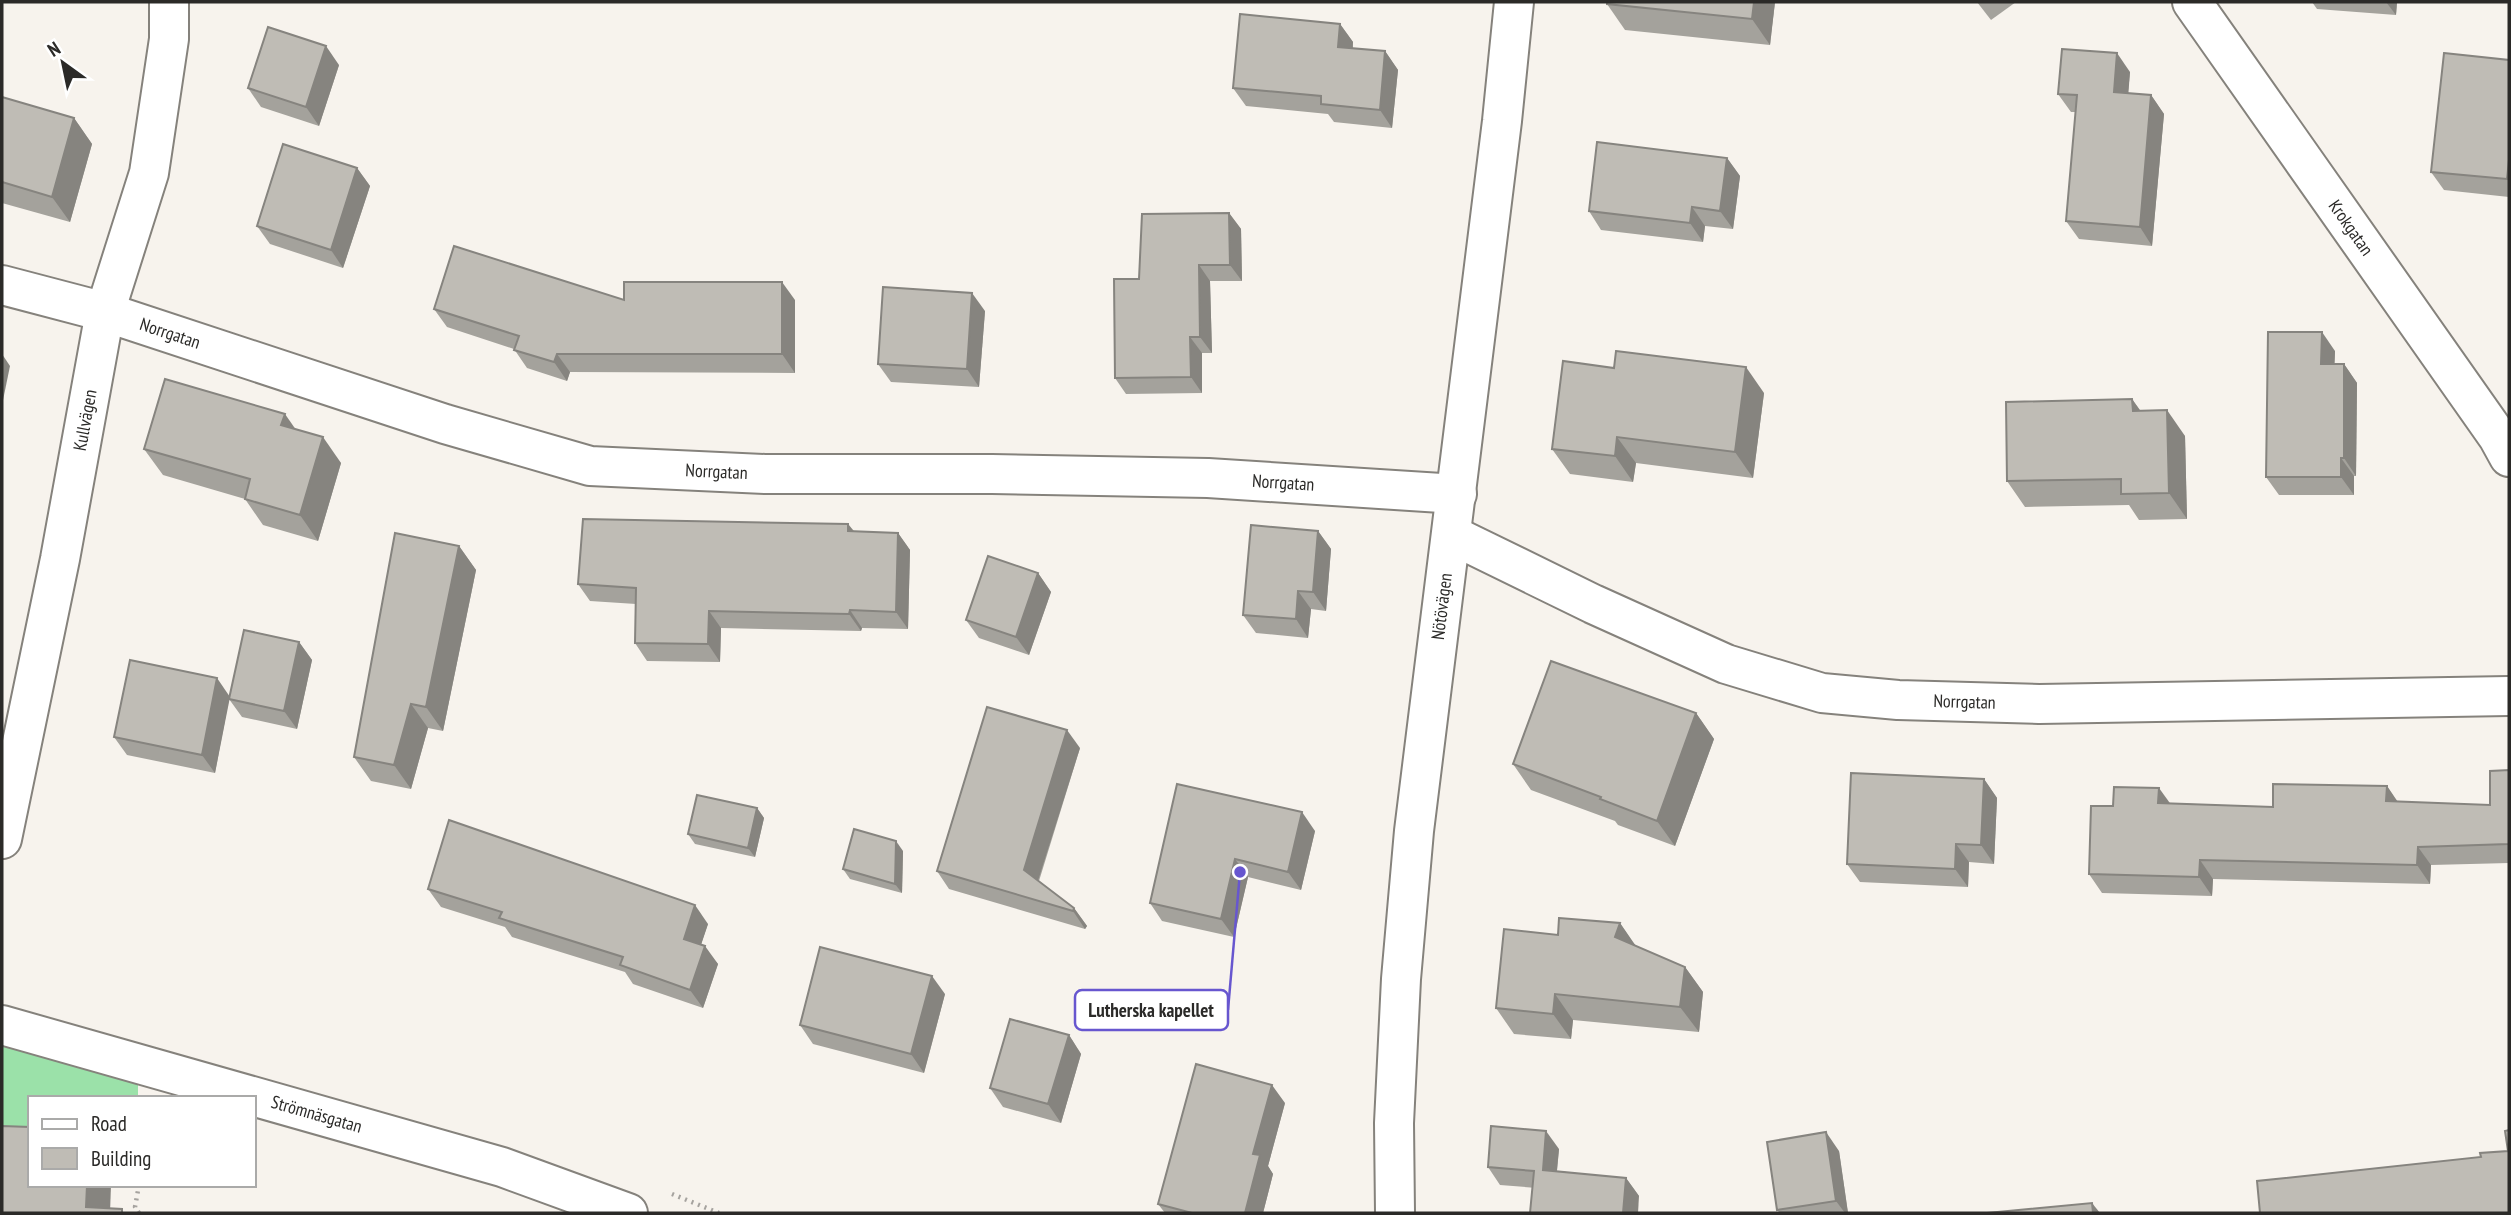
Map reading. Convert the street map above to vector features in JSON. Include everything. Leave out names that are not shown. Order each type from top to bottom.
[{"type":"street","name":"Kullvägen","points":[[2,839],[60,559],[106,312],[149,173],[169,39],[169,2]]},
{"type":"street","name":"Nötövägen","points":[[1395,1213],[1394,1123],[1401,979],[1414,831],[1502,121],[1514,2]]},
{"type":"street","name":"Krokgatan","points":[[2192,2],[2490,425],[2509,457]]},
{"type":"street","name":"Norrgatan","points":[[2,285],[106,312],[445,424],[590,466],[765,474],[1208,478],[1457,494]]},
{"type":"street","name":"Norrgatan","points":[[1452,535],[1593,604],[1726,664],[1822,693],[1898,700],[2039,704],[2509,696]]},
{"type":"street","name":"Strömnäsgatan","points":[[2,1025],[252,1096]]},
{"type":"street","name":"Strömnäsgatan","points":[[256,1097],[502,1167],[628,1213]]},
{"type":"path","points":[[139,1187],[135,1207],[139,1213]]},
{"type":"green space","points":[[2,1044],[138,1084],[138,1096],[28,1096],[28,1143],[2,1144]]},
{"type":"building","points":[[1607,2],[1754,2],[1752,19]]},
{"type":"building","points":[[1240,14],[1340,24],[1338,47],[1385,51],[1380,110],[1321,104],[1321,96],[1233,88]]},
{"type":"building","points":[[268,27],[326,46],[306,107],[248,88]]},
{"type":"building","points":[[2062,49],[2117,53],[2114,92],[2151,95],[2140,227],[2066,221],[2077,95],[2058,94]]},
{"type":"building","points":[[2444,53],[2509,60],[2507,179],[2431,172]]},
{"type":"building","points":[[2,97],[74,118],[52,197],[2,182]]},
{"type":"building","points":[[1597,142],[1727,158],[1720,211],[1692,207],[1690,223],[1589,211]]},
{"type":"building","points":[[283,144],[357,168],[331,250],[257,226]]},
{"type":"building","points":[[1229,213],[1230,265],[1199,265],[1200,337],[1190,337],[1191,377],[1115,378],[1114,279],[1139,279],[1142,214]]},
{"type":"building","points":[[454,246],[624,300],[624,282],[782,282],[782,354],[557,354],[554,362],[514,350],[519,336],[434,309]]},
{"type":"building","points":[[883,287],[972,293],[967,369],[878,364]]},
{"type":"building","points":[[2268,332],[2322,332],[2321,364],[2344,364],[2344,458],[2341,458],[2341,477],[2266,477]]},
{"type":"building","points":[[1616,351],[1746,367],[1735,452],[1617,437],[1615,456],[1552,449],[1563,361],[1614,368]]},
{"type":"building","points":[[165,379],[285,414],[281,425],[323,437],[300,515],[245,499],[250,479],[144,449]]},
{"type":"building","points":[[2132,399],[2133,411],[2167,410],[2169,493],[2121,494],[2121,479],[2007,481],[2006,402]]},
{"type":"building","points":[[583,519],[848,524],[848,531],[898,533],[896,612],[850,610],[849,614],[709,611],[708,644],[635,643],[636,588],[578,584]]},
{"type":"building","points":[[1251,525],[1318,531],[1313,592],[1298,591],[1296,619],[1243,615]]},
{"type":"building","points":[[395,533],[459,546],[426,707],[411,704],[394,765],[354,757]]},
{"type":"building","points":[[988,556],[1038,573],[1016,637],[966,620]]},
{"type":"building","points":[[244,630],[299,642],[284,711],[229,699]]},
{"type":"building","points":[[130,660],[217,678],[202,755],[114,737]]},
{"type":"building","points":[[1551,661],[1696,713],[1657,821],[1513,764]]},
{"type":"building","points":[[987,707],[1067,730],[1024,870],[1074,908],[1073,911],[937,871]]},
{"type":"building","points":[[2509,770],[2509,844],[2418,847],[2417,865],[2200,860],[2199,877],[2089,874],[2091,806],[2113,806],[2114,787],[2159,788],[2158,803],[2273,807],[2273,784],[2387,786],[2386,801],[2490,805],[2490,771]]},
{"type":"building","points":[[1851,773],[1984,779],[1981,845],[1956,844],[1955,869],[1847,864]]},
{"type":"building","points":[[1177,784],[1302,812],[1288,872],[1235,859],[1221,919],[1150,903]]},
{"type":"building","points":[[697,795],[757,808],[748,848],[688,834]]},
{"type":"building","points":[[449,820],[695,905],[684,939],[705,946],[690,990],[620,965],[623,957],[499,918],[502,912],[428,889]]},
{"type":"building","points":[[854,829],[896,841],[895,884],[843,869]]},
{"type":"building","points":[[1559,918],[1620,923],[1615,937],[1685,967],[1680,1007],[1555,994],[1553,1014],[1496,1008],[1504,929],[1558,935]]},
{"type":"building","points":[[820,947],[932,976],[911,1054],[800,1025]]},
{"type":"building","points":[[1010,1019],[1069,1035],[1048,1104],[990,1088]]},
{"type":"building","points":[[1196,1064],[1272,1085],[1253,1154],[1260,1155],[1245,1213],[1192,1213],[1158,1204]]},
{"type":"building","points":[[2,1126],[28,1127],[28,1187],[87,1187],[86,1207],[122,1209],[122,1213],[2,1213]]},
{"type":"building","points":[[1491,1126],[1546,1131],[1543,1170],[1626,1178],[1623,1213],[1530,1213],[1534,1171],[1488,1167]]},
{"type":"building","points":[[2509,1130],[2509,1213],[2260,1213],[2257,1181],[2481,1157],[2480,1153],[2508,1151],[2505,1131]]},
{"type":"building","points":[[1826,1132],[1836,1201],[1777,1210],[1767,1142]]},
{"type":"building","points":[[2092,1203],[2093,1213],[1987,1213]]},
{"type":"place","name":"Lutherska kapellet","points":[[1240,872]]}]
